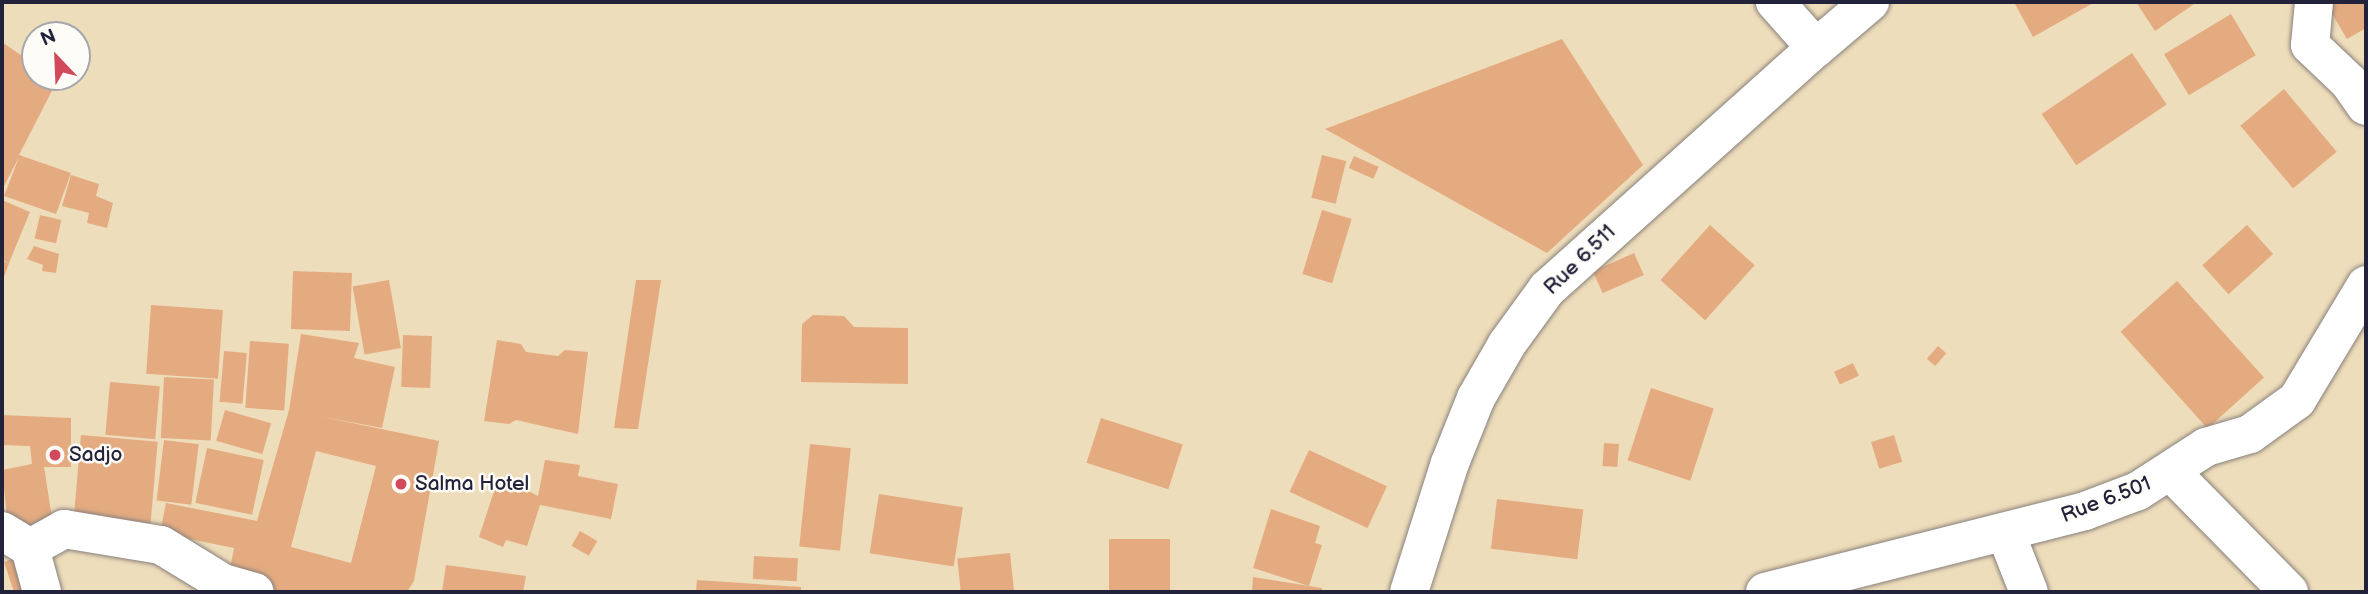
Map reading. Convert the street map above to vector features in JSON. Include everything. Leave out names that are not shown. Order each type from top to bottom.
[{"type":"street","points":[[1774,2],[1816,48]]},
{"type":"street","name":"Rue 6.511","points":[[1409,592],[1450,463],[1476,398],[1507,344],[1547,289],[1870,2]]},
{"type":"street","points":[[2314,2],[2310,45],[2349,82],[2366,106]]},
{"type":"street","name":"Rue 6.501","points":[[1765,592],[2006,534],[2085,511],[2172,473],[2206,447],[2250,434],[2297,400],[2366,285]]},
{"type":"street","points":[[2172,473],[2289,592]]},
{"type":"street","points":[[37,569],[64,529],[161,545],[223,583],[255,592]]},
{"type":"street","points":[[2006,534],[2029,592]]},
{"type":"building","points":[[2014,2],[2095,2],[2033,37]]},
{"type":"building","points":[[2136,2],[2197,2],[2155,31]]},
{"type":"building","points":[[2325,2],[2366,2],[2366,28],[2347,39]]},
{"type":"building","points":[[2231,14],[2256,55],[2189,95],[2164,54]]},
{"type":"building","points":[[1562,39],[1643,165],[1547,253],[1325,129]]},
{"type":"building","points":[[2,42],[21,55],[21,91],[52,91],[19,155],[71,173],[56,214],[4,196],[19,157],[2,190]]},
{"type":"building","points":[[2132,53],[2167,104],[2076,165],[2042,114]]},
{"type":"building","points":[[2284,89],[2337,152],[2293,188],[2240,126]]},
{"type":"building","points":[[1322,155],[1346,161],[1336,204],[1311,198]]},
{"type":"building","points":[[1354,156],[1379,167],[1373,179],[1349,168]]},
{"type":"building","points":[[71,175],[99,184],[96,196],[113,203],[107,228],[87,223],[89,213],[62,206]]},
{"type":"building","points":[[2,200],[30,212],[9,263],[2,260]]},
{"type":"building","points":[[1322,210],[1352,219],[1332,283],[1302,274]]},
{"type":"building","points":[[40,215],[61,220],[56,243],[35,238]]},
{"type":"building","points":[[1710,225],[1755,265],[1705,320],[1660,280]]},
{"type":"building","points":[[2247,225],[2273,254],[2229,294],[2202,265]]},
{"type":"building","points":[[34,246],[59,254],[56,273],[42,271],[43,265],[27,259]]},
{"type":"building","points":[[1634,253],[1644,275],[1603,293],[1593,271]]},
{"type":"building","points":[[2,261],[9,263],[2,283]]},
{"type":"building","points":[[293,271],[352,273],[350,331],[291,329]]},
{"type":"building","points":[[389,280],[401,348],[365,354],[353,286]]},
{"type":"building","points":[[636,280],[661,280],[638,429],[614,428]]},
{"type":"building","points":[[2177,281],[2264,378],[2208,428],[2121,332]]},
{"type":"building","points":[[151,305],[223,310],[218,379],[146,374]]},
{"type":"building","points":[[813,315],[844,316],[854,327],[908,328],[908,384],[801,382],[802,324]]},
{"type":"building","name":"Salma Hotel","points":[[301,334],[359,343],[354,358],[395,367],[382,428],[319,416],[439,441],[414,581],[407,592],[238,592],[229,574],[234,548],[160,533],[166,503],[257,521],[289,410]],"holes":[[[316,451],[376,466],[351,563],[291,547]]]},
{"type":"building","points":[[403,335],[432,336],[430,388],[401,387]]},
{"type":"building","points":[[497,340],[521,344],[526,352],[558,356],[565,350],[588,352],[578,434],[516,420],[509,424],[484,421]]},
{"type":"building","points":[[250,341],[289,344],[284,411],[245,408]]},
{"type":"building","points":[[1938,346],[1946,353],[1935,366],[1927,359]]},
{"type":"building","points":[[224,351],[247,353],[242,404],[220,402]]},
{"type":"building","points":[[1853,363],[1859,376],[1840,385],[1834,372]]},
{"type":"building","points":[[164,377],[214,380],[211,441],[161,438]]},
{"type":"building","points":[[110,382],[160,386],[155,439],[105,435]]},
{"type":"building","points":[[1651,388],[1714,408],[1690,481],[1628,460]]},
{"type":"building","points":[[225,410],[271,423],[262,454],[216,441]]},
{"type":"building","points":[[2,415],[71,418],[71,467],[44,467],[53,524],[8,526],[2,470],[32,464],[30,446],[2,445]]},
{"type":"building","points":[[1101,418],[1183,445],[1168,489],[1086,463]]},
{"type":"building","points":[[81,435],[158,442],[151,523],[74,517]]},
{"type":"building","points":[[1894,435],[1902,462],[1879,469],[1871,442]]},
{"type":"building","points":[[164,440],[199,444],[191,505],[157,501]]},
{"type":"building","points":[[1604,443],[1619,444],[1617,467],[1602,466]]},
{"type":"building","points":[[810,444],[851,448],[840,551],[799,546]]},
{"type":"building","points":[[207,448],[264,460],[252,515],[195,503]]},
{"type":"building","points":[[1309,450],[1387,486],[1368,528],[1290,492]]},
{"type":"building","points":[[545,460],[580,465],[578,476],[618,484],[611,519],[540,505],[527,546],[506,540],[503,547],[479,537],[499,476],[530,486],[528,491],[538,496]]},
{"type":"building","points":[[879,494],[963,507],[954,567],[870,553]]},
{"type":"building","points":[[1497,499],[1583,510],[1577,559],[1491,549]]},
{"type":"building","points":[[1271,509],[1320,526],[1315,543],[1322,545],[1309,586],[1253,568]]},
{"type":"building","points":[[580,531],[597,541],[589,556],[572,546]]},
{"type":"building","points":[[1109,539],[1170,539],[1170,592],[1109,592]]},
{"type":"building","points":[[1010,553],[1014,592],[961,592],[957,559]]},
{"type":"building","points":[[754,556],[798,558],[797,581],[753,579]]},
{"type":"building","points":[[18,557],[31,592],[14,592],[4,562]]},
{"type":"building","points":[[446,565],[526,576],[523,592],[442,592]]},
{"type":"building","points":[[1253,577],[1322,588],[1322,592],[1252,592]]},
{"type":"building","points":[[697,580],[801,587],[801,592],[696,592]]},
{"type":"place","name":"Sadjo","points":[[55,455]]},
{"type":"place","name":"Salma Hotel","points":[[401,484]]}]
